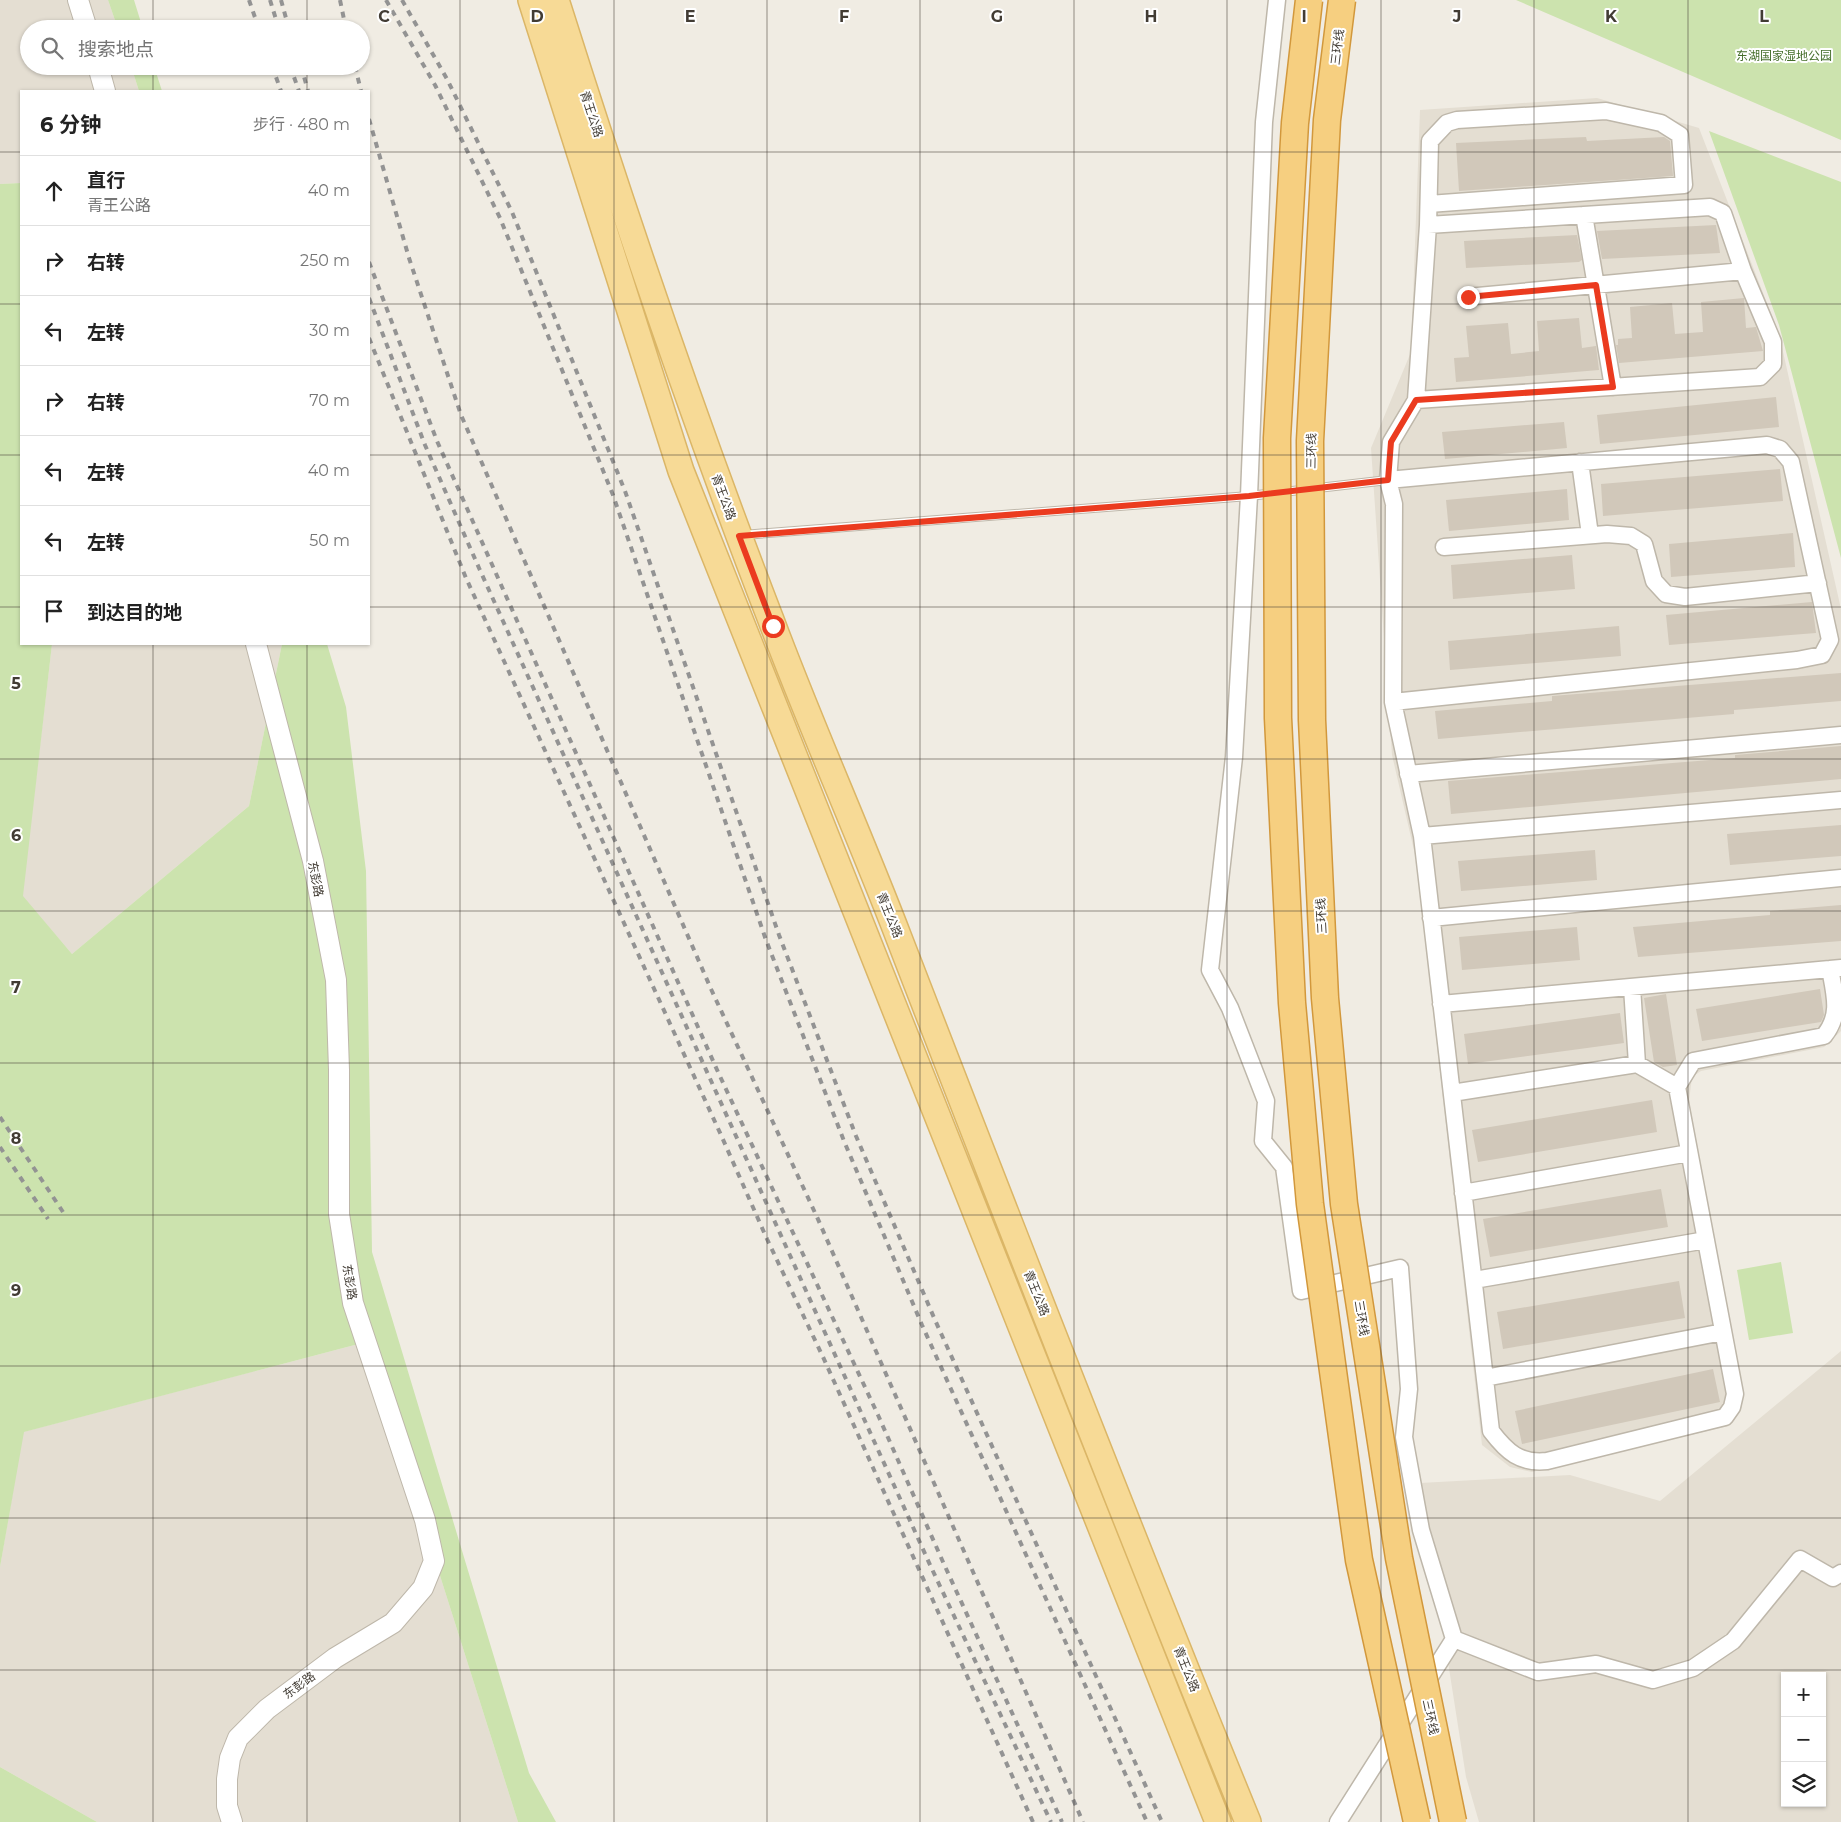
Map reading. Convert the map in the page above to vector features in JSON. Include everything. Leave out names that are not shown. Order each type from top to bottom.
[{"type":"highway","points":[[1309,0],[1295,123],[1277,438],[1278,718],[1292,1003],[1310,1204],[1359,1560],[1417,1822]]},
{"type":"highway","name":"三环线","points":[[1342,0],[1327,120],[1310,441],[1312,720],[1325,998],[1344,1204],[1394,1529],[1453,1822]]},
{"type":"main road","name":"青王公路","points":[[531,0],[681,471],[1218,1822]]},
{"type":"main road","name":"青王公路","points":[[556,0],[608,165],[739,536],[1248,1822]]},
{"type":"street","points":[[78,0],[84,20]]},
{"type":"street","points":[[1277,0],[1264,122],[1249,496],[1234,757],[1210,970],[1230,1008],[1266,1102],[1263,1141],[1284,1167],[1301,1291],[1400,1268],[1410,1389],[1404,1437],[1422,1530],[1454,1639],[1338,1822]]},
{"type":"street","points":[[101,75],[105,90]]},
{"type":"street","points":[[1429,204],[1684,185],[1680,135],[1661,123],[1606,111],[1457,120],[1448,124],[1430,140],[1428,224],[1416,400],[1391,442],[1388,480],[1394,504],[1393,702],[1422,836],[1441,1004],[1452,1093],[1463,1193],[1474,1280],[1491,1431],[1507,1451],[1532,1463],[1547,1461],[1725,1417],[1732,1407],[1735,1394],[1677,1087],[1694,1061],[1824,1036],[1834,1026],[1838,1012],[1836,968],[1441,1004]]},
{"type":"street","points":[[1416,400],[1760,377],[1773,364],[1773,342],[1743,271],[1723,213],[1710,207],[1428,224]]},
{"type":"street","points":[[1584,215],[1613,387]]},
{"type":"street","points":[[1468,297],[1743,271]]},
{"type":"street","points":[[1388,480],[1767,445],[1780,449],[1791,462],[1830,640],[1822,655],[1798,660],[1393,702]]},
{"type":"street","points":[[1580,462],[1590,535]]},
{"type":"street","points":[[1444,547],[1590,535],[1631,536],[1644,544],[1654,581],[1666,594],[1685,597],[1818,583]]},
{"type":"street","name":"东彭路","points":[[232,1822],[227,1806],[227,1779],[230,1758],[238,1738],[267,1709],[335,1658],[393,1623],[422,1588],[434,1561],[425,1520],[353,1303],[339,1214],[339,1070],[336,980],[313,861],[256,645]]},
{"type":"street","points":[[1408,774],[1841,735]]},
{"type":"street","points":[[1422,836],[1841,800]]},
{"type":"street","points":[[1431,918],[1841,878]]},
{"type":"street","points":[[1632,987],[1638,1064]]},
{"type":"street","points":[[1452,1093],[1638,1064],[1677,1087]]},
{"type":"street","points":[[1463,1193],[1689,1154]]},
{"type":"street","points":[[1474,1280],[1706,1240]]},
{"type":"street","points":[[1485,1378],[1723,1332]]},
{"type":"street","points":[[1454,1639],[1538,1672],[1596,1664],[1653,1680],[1693,1668],[1733,1641],[1800,1559],[1838,1580]]},
{"type":"lane","points":[[739,536],[1249,496],[1388,480]]},
{"type":"shaded area","points":[[0,0],[108,0],[115,20],[20,20],[20,75],[134,75],[139,90],[20,90],[20,183],[0,184]]},
{"type":"shaded area","points":[[1597,98],[1699,128],[1779,334],[1841,609],[1841,1031],[1824,1047],[1701,1071],[1692,1077],[1689,1101],[1741,1384],[1742,1407],[1729,1426],[1532,1472],[1510,1467],[1482,1445],[1416,859],[1392,755],[1371,448],[1411,352],[1420,110]]},
{"type":"shaded area","points":[[52,645],[282,645],[249,806],[72,954],[22,896]]},
{"type":"shaded area","points":[[366,1342],[518,1822],[97,1822],[0,1767],[0,1567],[23,1432]]},
{"type":"shaded area","points":[[1841,1351],[1841,1822],[1479,1822],[1466,1777],[1420,1483],[1570,1475],[1660,1501]]},
{"type":"green space","points":[[108,0],[134,0],[140,20],[115,20]]},
{"type":"green space","name":"东湖国家湿地公园","points":[[1516,0],[1841,0],[1841,140]]},
{"type":"green space","points":[[134,75],[157,75],[162,90],[139,90]]},
{"type":"green space","points":[[1709,131],[1841,182],[1841,558],[1779,325]]},
{"type":"green space","points":[[20,183],[20,645],[52,645],[23,896],[72,954],[249,806],[282,645],[327,645],[346,707],[366,871],[372,1252],[529,1773],[556,1822],[518,1822],[366,1342],[24,1432],[0,1567],[0,184]]},
{"type":"green space","points":[[1781,1262],[1793,1333],[1749,1340],[1737,1270]]},
{"type":"green space","points":[[0,1767],[97,1822],[0,1822]]},
{"type":"building","points":[[1586,137],[1587,141],[1664,137],[1670,141],[1673,176],[1459,191],[1456,143]]},
{"type":"building","points":[[1716,225],[1720,253],[1602,259],[1597,231]]},
{"type":"building","points":[[1577,235],[1582,260],[1579,262],[1466,268],[1464,241]]},
{"type":"building","points":[[1744,298],[1746,328],[1756,327],[1763,351],[1619,363],[1616,345],[1618,345],[1618,339],[1632,338],[1630,307],[1672,303],[1675,334],[1703,332],[1701,302]]},
{"type":"building","points":[[1579,318],[1582,348],[1596,346],[1599,370],[1456,382],[1454,358],[1469,357],[1466,326],[1508,323],[1511,354],[1539,351],[1537,321]]},
{"type":"building","points":[[1776,397],[1779,427],[1600,444],[1597,415]]},
{"type":"building","points":[[1564,422],[1567,448],[1445,459],[1442,432]]},
{"type":"building","points":[[1780,469],[1783,501],[1603,516],[1601,484]]},
{"type":"building","points":[[1567,489],[1569,520],[1449,531],[1446,500]]},
{"type":"building","points":[[1793,533],[1795,567],[1671,577],[1669,544]]},
{"type":"building","points":[[1572,555],[1575,589],[1453,599],[1451,565]]},
{"type":"building","points":[[1812,602],[1816,633],[1669,645],[1666,615]]},
{"type":"building","points":[[1619,626],[1621,656],[1450,670],[1448,641]]},
{"type":"building","points":[[1841,673],[1841,701],[1734,710],[1734,714],[1438,739],[1435,711],[1552,701],[1552,696]]},
{"type":"building","points":[[1841,746],[1841,779],[1451,814],[1448,781],[1735,758],[1735,755]]},
{"type":"building","points":[[1841,825],[1841,856],[1730,865],[1727,834]]},
{"type":"building","points":[[1595,850],[1597,880],[1461,891],[1458,861]]},
{"type":"building","points":[[1841,905],[1841,941],[1638,957],[1633,927],[1770,915],[1770,911]]},
{"type":"building","points":[[1577,927],[1580,960],[1462,970],[1459,937]]},
{"type":"building","points":[[1820,989],[1824,1015],[1821,1022],[1702,1041],[1696,1009]]},
{"type":"building","points":[[1666,994],[1677,1065],[1663,1067],[1654,1062],[1644,998]]},
{"type":"building","points":[[1620,1013],[1624,1043],[1468,1064],[1464,1034]]},
{"type":"building","points":[[1652,1100],[1657,1132],[1478,1162],[1472,1130]]},
{"type":"building","points":[[1661,1189],[1668,1227],[1490,1257],[1483,1219]]},
{"type":"building","points":[[1679,1281],[1685,1318],[1503,1349],[1497,1312]]},
{"type":"building","points":[[1713,1369],[1720,1402],[1522,1444],[1515,1411]]},
{"type":"railway","points":[[249,0],[256,20]]},
{"type":"railway","points":[[270,0],[276,20]]},
{"type":"railway","points":[[281,0],[287,20]]},
{"type":"railway","points":[[340,0],[344,20]]},
{"type":"railway","points":[[386,0],[435,85],[500,218],[613,495],[766,940],[844,1141],[922,1325],[1147,1822]]},
{"type":"railway","points":[[402,0],[447,79],[512,212],[625,491],[779,935],[856,1136],[935,1320],[1162,1822]]},
{"type":"railway","points":[[275,75],[281,90]]},
{"type":"railway","points":[[293,75],[299,90]]},
{"type":"railway","points":[[304,75],[308,90]]},
{"type":"railway","points":[[357,75],[361,90]]},
{"type":"railway","points":[[370,122],[409,258],[461,415],[711,989],[817,1217],[1083,1822]]},
{"type":"railway","points":[[370,265],[437,441],[718,1072],[878,1415],[1062,1822]]},
{"type":"railway","points":[[370,301],[425,445],[479,568],[931,1567],[1051,1822]]},
{"type":"railway","points":[[370,340],[466,578],[767,1239],[823,1357],[1033,1822]]},
{"type":"railway","points":[[0,1117],[63,1212]]},
{"type":"railway","points":[[0,1147],[48,1219]]},
{"type":"route","points":[[773,626],[739,536],[1249,496],[1388,480],[1391,442],[1416,400],[1613,387],[1596,285],[1468,297]]}]
